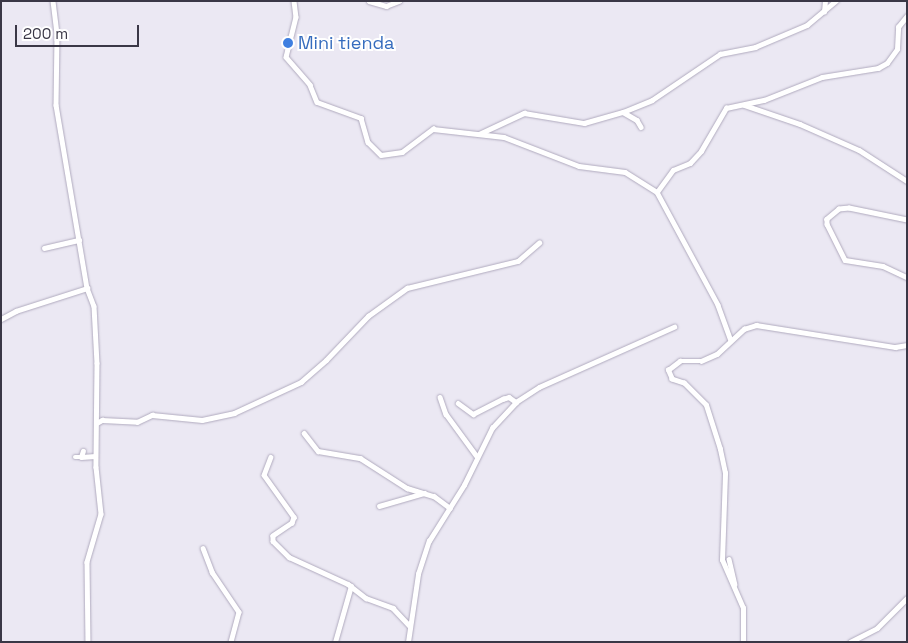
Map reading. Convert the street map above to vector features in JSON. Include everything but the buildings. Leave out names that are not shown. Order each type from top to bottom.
[{"type":"street","points":[[53,1],[57,35],[56,105],[87,288],[94,306],[97,423],[95,456],[101,514],[87,562],[88,642]]},
{"type":"street","points":[[294,1],[296,17],[286,57],[310,85],[317,102],[361,118],[368,142],[381,155],[402,152],[432,129],[504,137],[579,166],[625,172],[657,192],[718,305],[731,340]]},
{"type":"street","points":[[369,1],[386,6],[399,1]]},
{"type":"street","points":[[824,12],[825,1]]},
{"type":"street","points":[[479,134],[524,113],[584,123],[623,112],[652,100],[720,54],[755,47],[807,25],[836,1]]},
{"type":"street","points":[[657,192],[673,170],[689,164],[701,151],[723,111],[822,77],[871,70],[887,63],[898,47],[898,27],[907,16]]},
{"type":"street","points":[[744,105],[800,124],[860,150],[907,181]]},
{"type":"street","points":[[623,112],[637,120],[641,126]]},
{"type":"street","points":[[907,220],[848,208],[839,210],[827,219],[845,260],[882,266],[907,277]]},
{"type":"street","points":[[44,248],[79,240]]},
{"type":"street","points":[[97,423],[102,420],[137,422],[155,414],[202,420],[234,413],[301,382],[326,360],[368,316],[407,288],[518,261],[539,243]]},
{"type":"street","points":[[1,320],[16,311],[87,288]]},
{"type":"street","points":[[739,597],[722,560],[725,473],[709,415],[706,405],[692,390],[668,374],[674,363],[701,362],[717,354],[744,329],[756,325],[896,347],[907,345]]},
{"type":"street","points":[[408,642],[421,566],[429,541],[450,508],[476,455],[492,428],[516,402],[539,387],[674,327]]},
{"type":"street","points":[[440,397],[446,414],[476,455]]},
{"type":"street","points":[[458,403],[473,414],[509,397],[516,402]]},
{"type":"street","points":[[304,433],[318,451],[360,458],[407,488],[424,493],[450,508]]},
{"type":"street","points":[[81,457],[83,451]]},
{"type":"street","points":[[75,458],[95,456]]},
{"type":"street","points":[[272,457],[264,475],[294,517],[292,523],[274,535],[273,541],[289,557],[350,586],[366,598],[393,608],[410,626]]},
{"type":"street","points":[[379,506],[424,493]]},
{"type":"street","points":[[203,548],[212,572],[239,612],[231,642]]},
{"type":"street","points":[[729,559],[745,618],[744,642]]},
{"type":"street","points":[[335,642],[350,586]]},
{"type":"street","points":[[850,642],[877,628],[907,598]]},
{"type":"place","name":"Mini tienda","points":[[288,43]]}]
